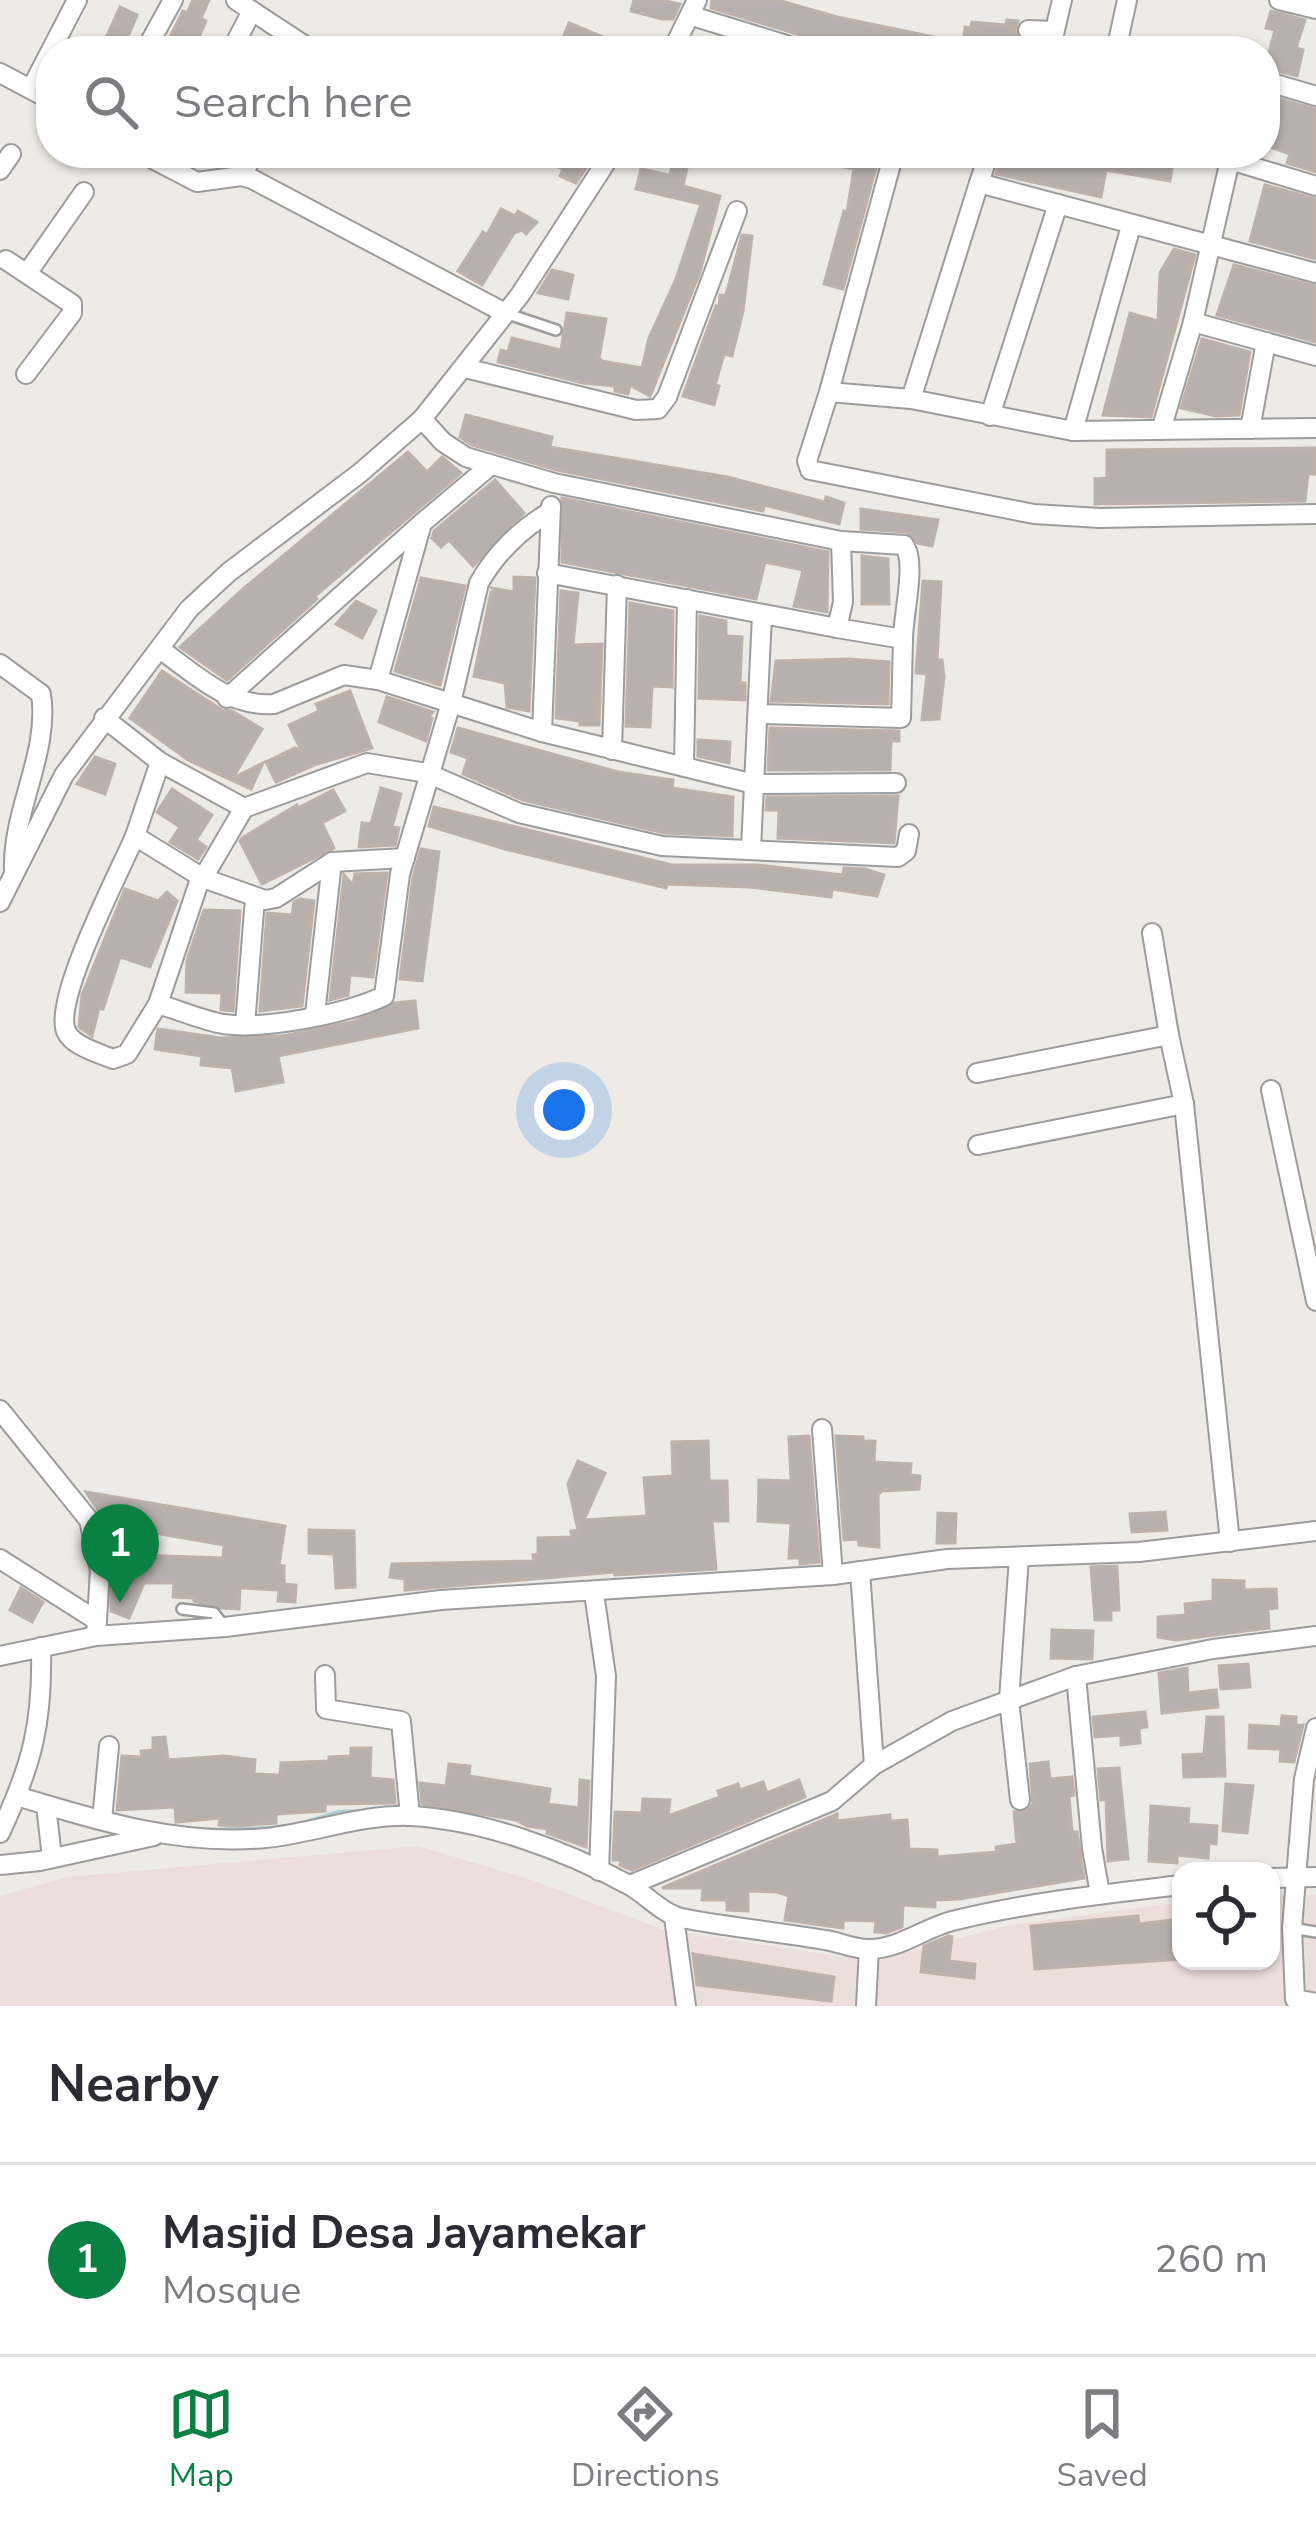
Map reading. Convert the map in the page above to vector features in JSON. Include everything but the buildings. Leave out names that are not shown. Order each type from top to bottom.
[{"type":"street","points":[[59,36],[77,0]]},
{"type":"street","points":[[1053,36],[1062,0]]},
{"type":"street","points":[[1119,36],[1127,0]]},
{"type":"street","points":[[1279,0],[1316,9]]},
{"type":"street","points":[[152,36],[168,2]]},
{"type":"street","points":[[235,36],[244,6],[290,36]]},
{"type":"street","points":[[680,36],[694,8],[767,36]]},
{"type":"street","points":[[1028,29],[1042,36]]},
{"type":"street","points":[[0,73],[36,91]]},
{"type":"street","points":[[1280,85],[1312,95],[1316,74]]},
{"type":"street","points":[[32,89],[36,81]]},
{"type":"street","points":[[180,168],[197,182],[241,176],[506,313]]},
{"type":"street","points":[[241,176],[246,168]]},
{"type":"street","points":[[0,902],[64,775],[190,609],[229,572],[360,473],[422,418],[506,313],[603,168]]},
{"type":"street","points":[[890,168],[807,461],[810,470],[1034,514],[1100,518],[1316,514]]},
{"type":"street","points":[[911,399],[984,168]]},
{"type":"street","points":[[1161,430],[1211,244],[1220,168]]},
{"type":"street","points":[[1260,168],[1316,185]]},
{"type":"street","points":[[979,183],[1316,273]]},
{"type":"street","points":[[28,272],[83,193]]},
{"type":"street","points":[[991,416],[1058,204]]},
{"type":"street","points":[[465,368],[636,410],[658,409],[667,397],[737,211]]},
{"type":"street","points":[[1073,431],[1131,226]]},
{"type":"street","points":[[2,261],[28,272],[72,304],[72,313],[26,374]]},
{"type":"street","points":[[1193,322],[1316,356]]},
{"type":"street","points":[[1250,429],[1266,342]]},
{"type":"street","points":[[829,392],[911,399],[1073,431],[1316,428]]},
{"type":"street","points":[[422,418],[443,442],[466,457],[554,483],[841,541],[904,545],[910,550],[901,718],[758,714]]},
{"type":"street","points":[[227,698],[490,465]]},
{"type":"street","points":[[542,732],[554,483]]},
{"type":"street","points":[[158,1004],[221,1024],[245,1025],[316,1014],[384,996],[405,857],[451,704],[479,583],[530,524],[550,512]]},
{"type":"street","points":[[378,680],[422,524]]},
{"type":"street","points":[[837,628],[843,602],[841,541]]},
{"type":"street","points":[[548,573],[903,639]]},
{"type":"street","points":[[612,750],[617,585]]},
{"type":"street","points":[[684,766],[687,599]]},
{"type":"street","points":[[751,849],[762,615]]},
{"type":"street","points":[[160,650],[227,698],[274,704],[338,676],[378,680],[542,732],[754,784],[896,783]]},
{"type":"street","points":[[0,664],[41,694],[45,719],[13,842],[14,875]]},
{"type":"street","points":[[104,718],[160,762],[244,808]]},
{"type":"street","points":[[160,762],[136,836],[75,968],[64,1019],[74,1042],[121,1059],[158,1004],[203,878],[244,808],[361,764],[427,773],[519,813],[662,846],[898,857],[906,851],[909,834]]},
{"type":"street","points":[[136,836],[203,878],[255,898],[276,898],[332,862],[405,857]]},
{"type":"street","points":[[316,1014],[332,862]]},
{"type":"street","points":[[245,1025],[255,898]]},
{"type":"street","points":[[1152,933],[1184,1105],[1230,1542]]},
{"type":"street","points":[[976,1072],[1169,1035]]},
{"type":"street","points":[[1270,1090],[1316,1301]]},
{"type":"street","points":[[978,1145],[1184,1105]]},
{"type":"street","points":[[0,1409],[89,1520],[100,1570],[96,1628]]},
{"type":"street","points":[[821,1429],[832,1575]]},
{"type":"street","points":[[0,1656],[96,1628],[225,1627],[441,1600],[832,1575],[947,1558],[1139,1552],[1316,1531]]},
{"type":"street","points":[[1018,1557],[1010,1700],[1020,1800]]},
{"type":"street","points":[[0,1559],[96,1628]]},
{"type":"street","points":[[860,1571],[874,1766]]},
{"type":"street","points":[[594,1593],[606,1676],[599,1870]]},
{"type":"street","points":[[630,1885],[832,1801],[874,1766],[952,1721],[1076,1676],[1214,1649],[1316,1636]]},
{"type":"street","points":[[0,1833],[35,1748],[42,1701],[41,1647]]},
{"type":"street","points":[[325,1676],[326,1708],[332,1712],[388,1716],[404,1727],[410,1816]]},
{"type":"street","points":[[1076,1676],[1100,1894]]},
{"type":"street","points":[[1316,1728],[1304,1780],[1307,1877],[1292,1928],[1295,2002],[1316,2003]]},
{"type":"street","points":[[101,1820],[109,1747]]},
{"type":"street","points":[[17,1796],[158,1835],[214,1841],[267,1838],[410,1816],[518,1838],[630,1885],[674,1916],[869,1949],[950,1921],[1172,1886]]},
{"type":"street","points":[[46,1805],[52,1858]]},
{"type":"street","points":[[0,1865],[158,1835]]},
{"type":"street","points":[[674,1916],[686,2006]]},
{"type":"street","points":[[866,2006],[869,1949]]},
{"type":"lane","points":[[506,313],[556,330]]},
{"type":"lane","points":[[182,1609],[214,1613],[225,1627]]},
{"type":"lane","points":[[1292,1928],[1316,1932]]},
{"type":"shaded area","points":[[418,1846],[532,1880],[661,1929],[849,1958],[905,1952],[1010,1925],[1172,1903],[1172,1970],[1280,1970],[1280,1896],[1316,1894],[1316,2006],[0,2006],[0,1896],[67,1877]]},
{"type":"waterway","points":[[304,1823],[339,1812],[363,1811]]},
{"type":"waterway","points":[[215,1830],[275,1828]]},
{"type":"place","name":"Masjid Desa Jayamekar","points":[[120,1603]]}]
